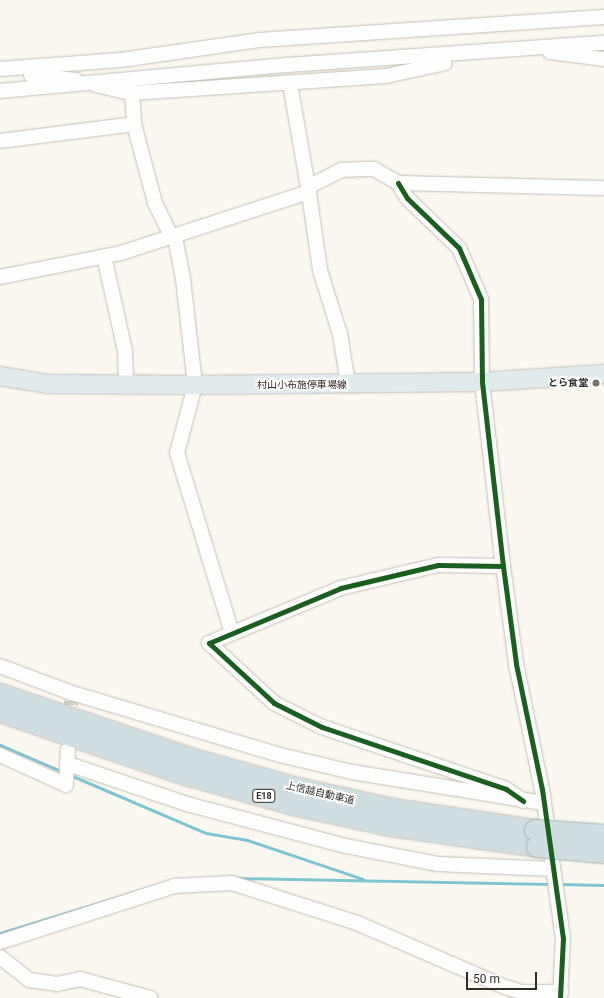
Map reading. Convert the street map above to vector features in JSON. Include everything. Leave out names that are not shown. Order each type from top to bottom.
[{"type":"highway","name":"上信越自動車道","points":[[0,694],[183,756],[293,787],[604,852]]},
{"type":"highway","name":"上信越自動車道","points":[[0,711],[185,774],[293,804],[397,826],[536,838],[604,836]]},
{"type":"main road","name":"村山小布施停車場線","points":[[0,376],[48,384],[195,386],[482,382],[604,374]]},
{"type":"street","points":[[0,69],[121,60],[259,40],[604,18]]},
{"type":"street","points":[[0,91],[84,82],[477,54],[604,43]]},
{"type":"street","points":[[536,48],[604,59]]},
{"type":"street","points":[[24,68],[30,74],[84,82],[132,93],[290,84],[386,76],[477,54]]},
{"type":"street","points":[[290,84],[320,270],[340,334],[348,384]]},
{"type":"street","points":[[132,93],[134,124],[155,203],[174,237],[183,279],[195,386],[177,453],[232,633]]},
{"type":"street","points":[[0,141],[134,124]]},
{"type":"street","points":[[0,278],[104,256],[174,237],[308,189],[341,170],[374,169],[398,183],[407,198],[459,248],[481,299],[482,382],[516,664],[544,803],[563,938],[560,995],[521,992],[505,988],[357,923],[232,883],[174,886],[0,942]]},
{"type":"street","points":[[398,183],[604,188]]},
{"type":"street","points":[[104,256],[125,351],[126,384]]},
{"type":"street","points":[[504,566],[438,565],[341,588],[209,643],[274,703],[348,739],[460,772],[506,789],[523,801]]},
{"type":"street","points":[[0,666],[71,697],[280,755],[352,772],[523,801],[544,803]]},
{"type":"street","points":[[0,755],[66,785],[68,757],[187,804],[346,846],[438,864],[554,872]]},
{"type":"street","points":[[0,957],[28,980],[57,984],[80,979],[151,998]]},
{"type":"waterway","points":[[0,745],[63,772]]},
{"type":"waterway","points":[[70,775],[206,833],[247,840],[363,879]]},
{"type":"waterway","points":[[234,878],[552,884]]},
{"type":"waterway","points":[[0,933],[173,880]]},
{"type":"waterway","points":[[560,884],[604,885]]},
{"type":"tunnel","points":[[69,726],[71,701]]},
{"type":"cycle path","points":[[398,183],[407,198],[459,248],[481,299],[482,382],[503,566],[516,664],[542,789],[563,938],[560,998]]},
{"type":"cycle path","points":[[503,566],[438,565],[341,588],[209,643],[274,703],[322,727],[506,789],[523,801]]},
{"type":"place","name":"とら食堂","points":[[596,383]]}]
